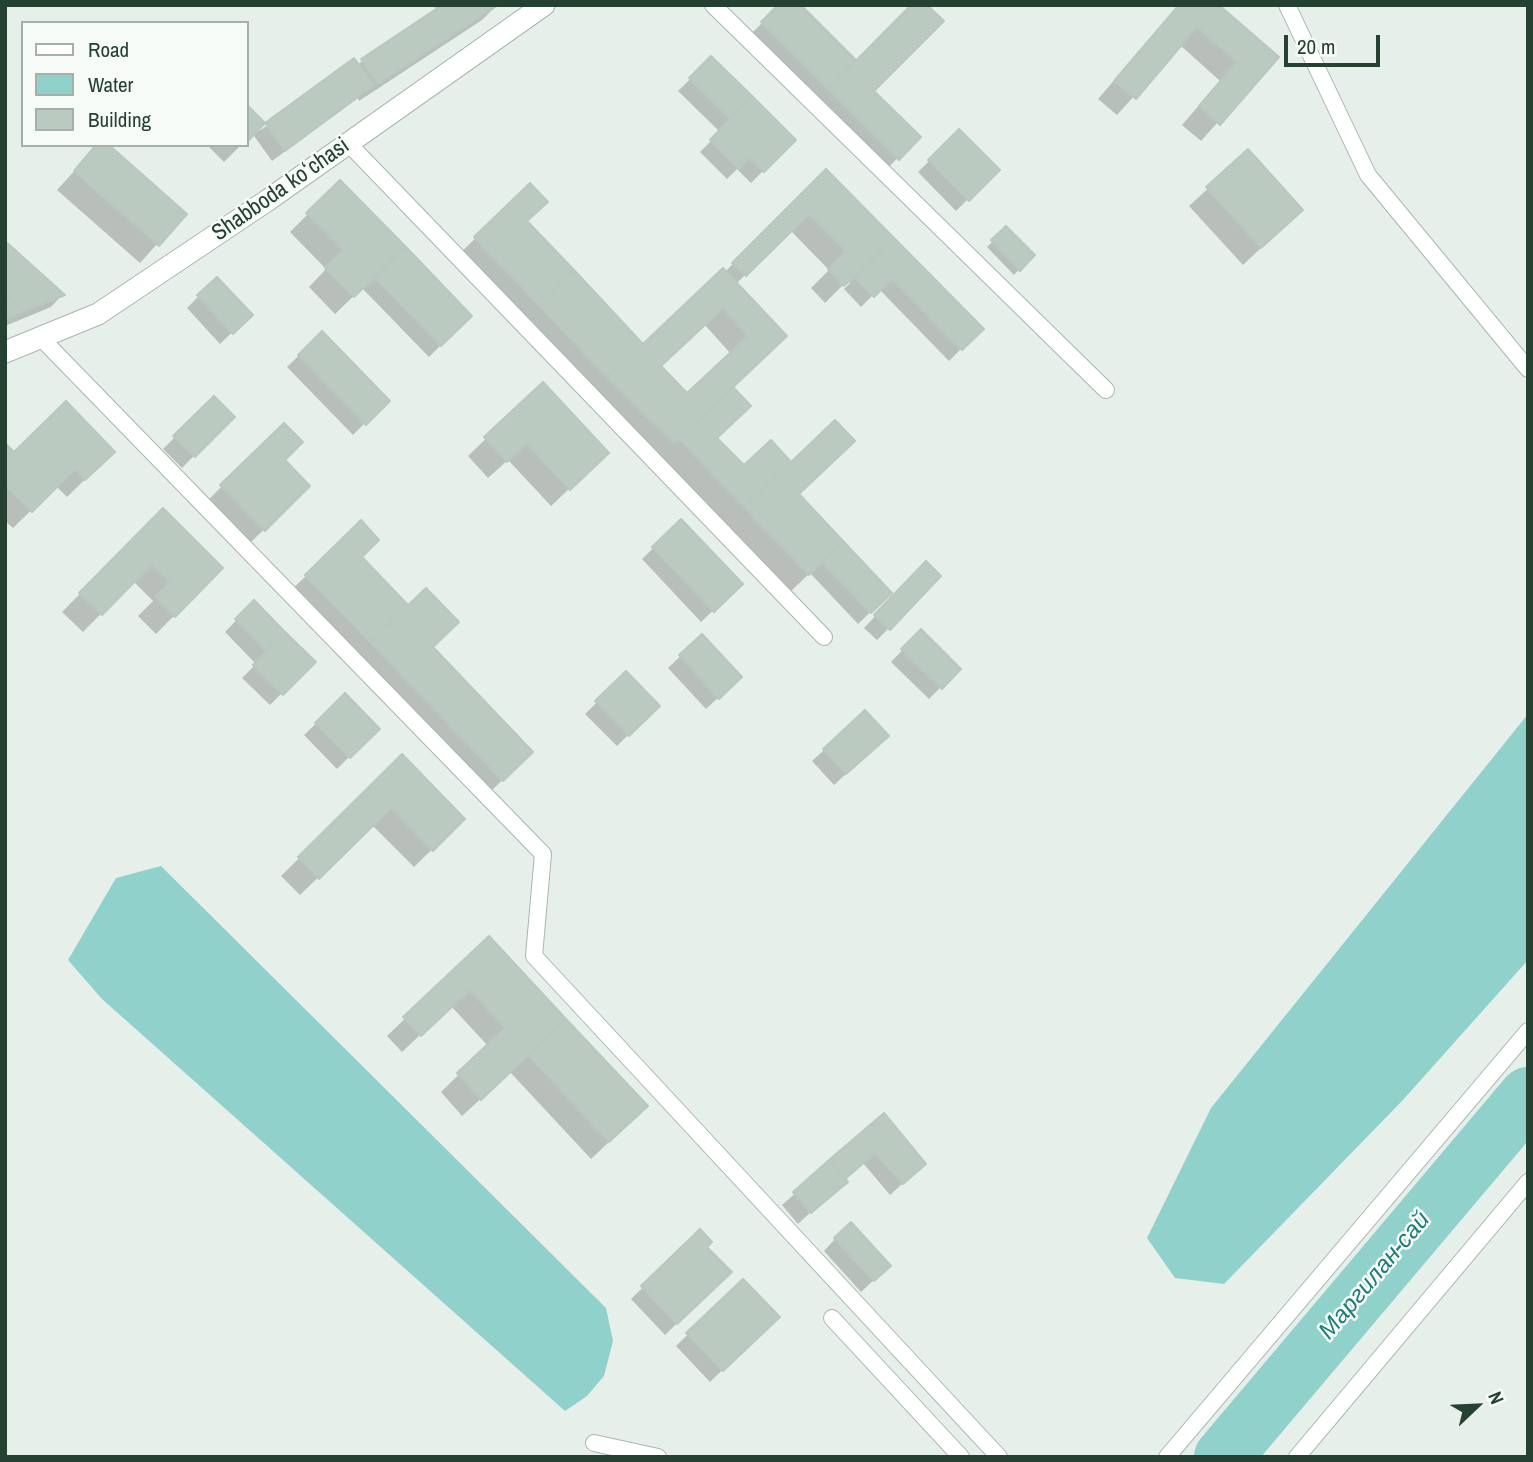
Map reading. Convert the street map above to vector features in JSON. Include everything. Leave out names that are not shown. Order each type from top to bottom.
[{"type":"street","name":"Shabboda koʻchasi","points":[[5,352],[98,314],[544,5]]},
{"type":"lane","points":[[713,5],[1106,390]]},
{"type":"lane","points":[[1287,5],[1368,174],[1528,369]]},
{"type":"lane","points":[[348,143],[824,637]]},
{"type":"lane","points":[[41,338],[543,854],[534,956],[990,1454]]},
{"type":"lane","points":[[1167,1457],[1528,1031]]},
{"type":"lane","points":[[1297,1457],[1528,1182]]},
{"type":"lane","points":[[832,1318],[961,1457]]},
{"type":"lane","points":[[594,1443],[658,1457]]},
{"type":"water","points":[[1528,714],[1528,960],[1402,1101],[1224,1284],[1175,1278],[1147,1238],[1211,1108]]},
{"type":"water","points":[[161,866],[606,1308],[613,1341],[604,1376],[587,1396],[565,1411],[102,999],[68,960],[116,878]]},
{"type":"building","points":[[442,5],[498,5],[378,84],[361,59]]},
{"type":"building","points":[[778,5],[801,5],[856,60],[828,89],[761,22]]},
{"type":"building","points":[[911,5],[927,5],[944,21],[874,91],[921,137],[899,160],[828,89]]},
{"type":"building","points":[[1179,5],[1219,5],[1279,57],[1220,125],[1199,106],[1237,62],[1197,27],[1136,99],[1114,81]]},
{"type":"building","points":[[711,56],[752,96],[730,119],[689,78]]},
{"type":"building","points":[[354,58],[374,85],[285,151],[265,123]]},
{"type":"building","points":[[752,96],[796,140],[764,172],[749,158],[739,169],[710,140]]},
{"type":"building","points":[[248,106],[265,123],[248,141]]},
{"type":"building","points":[[959,129],[1000,170],[969,201],[928,160]]},
{"type":"building","points":[[94,147],[111,147],[187,214],[159,246],[74,171]]},
{"type":"building","points":[[1248,149],[1303,210],[1261,248],[1206,187]]},
{"type":"building","points":[[826,169],[894,238],[844,286],[828,269],[846,251],[809,214],[746,276],[732,263]]},
{"type":"building","points":[[340,180],[406,247],[354,297],[325,268],[343,250],[306,213]]},
{"type":"building","points":[[530,183],[548,202],[527,221],[574,270],[538,304],[474,237]]},
{"type":"building","points":[[1006,226],[1035,255],[1020,271],[991,240]]},
{"type":"building","points":[[894,238],[984,329],[962,350],[892,279],[874,297],[854,277]]},
{"type":"building","points":[[5,241],[65,295],[24,311],[5,294]]},
{"type":"building","points":[[406,247],[472,316],[441,346],[374,277]]},
{"type":"building","points":[[723,268],[787,336],[674,443],[607,378]],"holes":[[[723,308],[748,336],[687,393],[661,366]]]},
{"type":"building","points":[[574,270],[643,344],[607,378],[538,304]]},
{"type":"building","points":[[217,277],[253,315],[233,334],[197,295]]},
{"type":"building","points":[[5,294],[24,311],[5,320]]},
{"type":"building","points":[[322,331],[390,401],[366,425],[298,355]]},
{"type":"building","points":[[543,382],[609,453],[570,490],[527,443],[507,462],[484,437]]},
{"type":"building","points":[[733,387],[751,406],[717,438],[744,465],[771,440],[791,462],[744,507],[679,439]]},
{"type":"building","points":[[214,396],[235,417],[195,457],[173,436]]},
{"type":"building","points":[[66,401],[115,452],[85,480],[75,469],[32,512],[5,485],[5,443],[14,452]]},
{"type":"building","points":[[835,420],[855,441],[799,494],[844,542],[809,575],[744,507]]},
{"type":"building","points":[[284,423],[303,442],[285,460],[310,486],[265,531],[220,485]]},
{"type":"building","points":[[163,508],[223,568],[175,617],[155,597],[170,582],[152,564],[102,615],[79,593]]},
{"type":"building","points":[[681,519],[743,584],[714,612],[652,547]]},
{"type":"building","points":[[361,520],[379,540],[362,557],[408,605],[370,642],[305,575]]},
{"type":"building","points":[[844,542],[892,593],[871,613],[822,562]]},
{"type":"building","points":[[926,561],[941,576],[890,630],[874,615]]},
{"type":"building","points":[[426,588],[459,622],[433,647],[533,752],[503,781],[370,642]]},
{"type":"building","points":[[254,600],[285,632],[266,651],[235,619]]},
{"type":"building","points":[[921,629],[961,669],[942,689],[901,649]]},
{"type":"building","points":[[285,632],[316,662],[283,695],[253,665]]},
{"type":"building","points":[[702,634],[742,677],[719,699],[679,655]]},
{"type":"building","points":[[626,671],[660,706],[629,736],[595,701]]},
{"type":"building","points":[[345,693],[380,729],[350,758],[315,723]]},
{"type":"building","points":[[865,710],[889,736],[846,774],[823,749]]},
{"type":"building","points":[[402,754],[465,819],[433,851],[391,808],[319,879],[298,857]]},
{"type":"building","points":[[489,936],[566,1019],[481,1100],[457,1073],[505,1028],[470,990],[421,1036],[403,1017]]},
{"type":"building","points":[[566,1019],[648,1106],[609,1142],[528,1055]]},
{"type":"building","points":[[884,1113],[926,1164],[903,1184],[875,1153],[845,1179],[829,1160]]},
{"type":"building","points":[[829,1160],[848,1182],[811,1213],[793,1192]]},
{"type":"building","points":[[851,1222],[891,1266],[874,1281],[834,1238]]},
{"type":"building","points":[[700,1229],[712,1242],[707,1247],[732,1272],[677,1324],[641,1286]]},
{"type":"building","points":[[743,1279],[780,1317],[723,1371],[686,1333]]},
{"type":"waterway","name":"Маргилан-сай","points":[[1223,1457],[1528,1096]]}]
